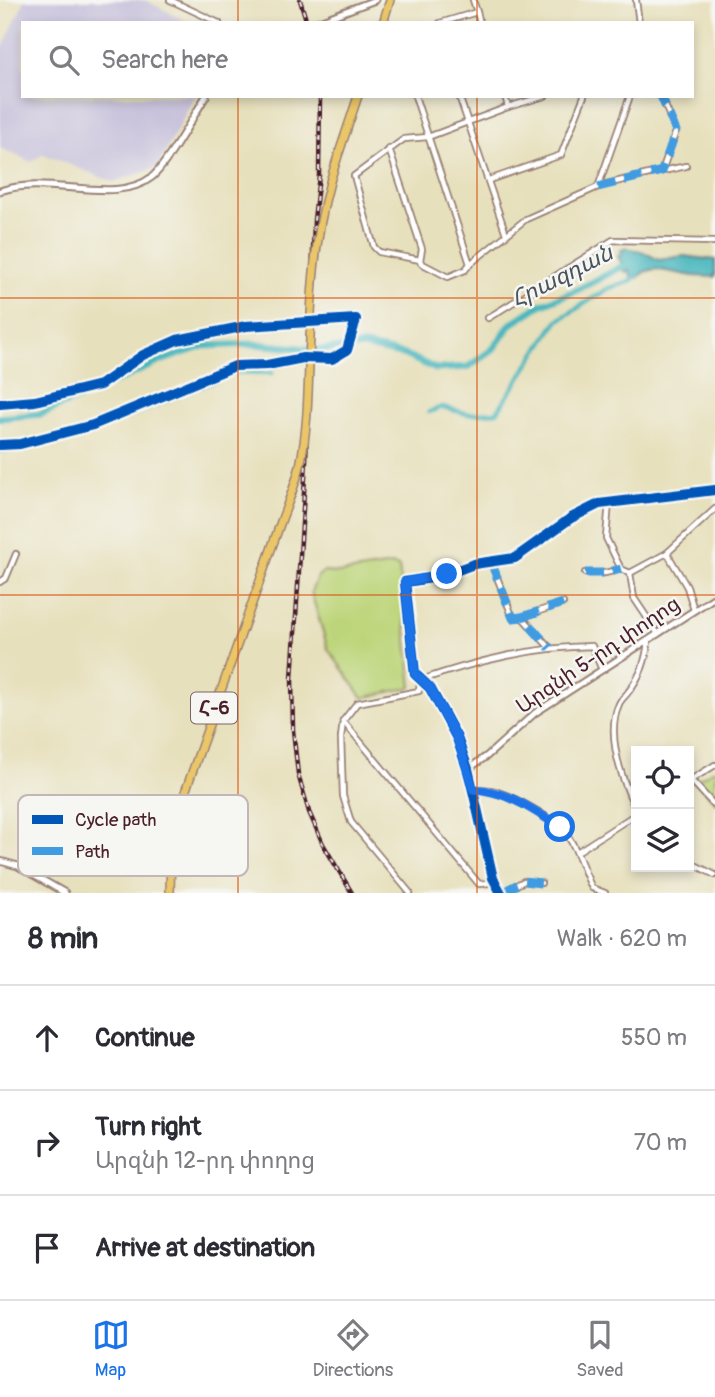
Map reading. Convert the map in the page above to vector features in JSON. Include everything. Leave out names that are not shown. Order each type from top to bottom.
[{"type":"main road","points":[[384,21],[390,0]]},
{"type":"main road","name":"Հ-6","points":[[184,795],[296,481],[307,414],[315,248],[320,215],[357,98]]},
{"type":"street","points":[[170,0],[215,21]]},
{"type":"street","points":[[319,21],[375,0]]},
{"type":"street","points":[[473,0],[479,21]]},
{"type":"street","points":[[636,0],[639,21]]},
{"type":"street","points":[[447,21],[477,12]]},
{"type":"street","points":[[0,191],[18,186],[55,185],[115,191],[142,183],[159,170],[205,98]]},
{"type":"street","points":[[416,98],[470,264]]},
{"type":"street","points":[[460,98],[506,234]]},
{"type":"street","points":[[506,98],[508,107]]},
{"type":"street","points":[[538,98],[428,137],[404,139],[354,176],[374,247],[379,252],[420,260],[447,277],[465,270],[526,219],[598,187],[686,166]]},
{"type":"street","points":[[489,180],[561,155],[583,98]]},
{"type":"street","points":[[598,187],[629,98]]},
{"type":"street","points":[[662,98],[676,131],[662,171]]},
{"type":"street","points":[[389,149],[422,249],[420,260]]},
{"type":"street","points":[[488,318],[613,240],[715,242]]},
{"type":"street","points":[[0,404],[35,401],[100,385],[143,355],[177,340],[246,326],[356,319],[347,350],[332,359],[303,358],[267,365],[235,366],[108,420],[20,444],[0,445]]},
{"type":"street","points":[[541,883],[524,881],[501,893],[493,878],[468,769],[457,738],[430,688],[415,674],[405,582],[439,577],[474,564],[515,558],[571,518],[608,502],[715,490]]},
{"type":"street","points":[[608,502],[606,538],[621,569]]},
{"type":"street","points":[[630,573],[667,553],[715,509]]},
{"type":"street","points":[[667,553],[687,587],[694,610]]},
{"type":"street","points":[[0,582],[6,578],[16,554]]},
{"type":"street","points":[[491,562],[513,618],[563,603]]},
{"type":"street","points":[[585,573],[605,573],[621,569],[630,573]]},
{"type":"street","points":[[630,573],[634,597],[658,634]]},
{"type":"street","name":"Արզնի 5-րդ փողոց","points":[[468,769],[487,756],[535,713],[715,597]]},
{"type":"street","points":[[522,617],[550,648]]},
{"type":"street","points":[[635,809],[620,774],[615,751],[616,720],[619,702],[627,695],[642,671],[647,657],[648,641]]},
{"type":"street","points":[[421,681],[492,658],[550,648],[592,646],[602,670]]},
{"type":"street","points":[[410,893],[351,822],[343,796],[341,738],[343,721],[357,703],[419,691],[421,681]]},
{"type":"street","points":[[343,721],[479,884],[489,883],[493,878]]},
{"type":"street","points":[[694,778],[715,765]]},
{"type":"street","points":[[694,785],[715,806]]},
{"type":"street","points":[[473,789],[492,790],[521,802],[560,827],[577,852],[592,888],[605,893]]},
{"type":"street","points":[[577,852],[631,815]]},
{"type":"street","points":[[0,861],[18,868]]},
{"type":"street","points":[[694,864],[715,875]]},
{"type":"street","points":[[36,876],[65,893]]},
{"type":"shaded area","points":[[25,0],[145,0],[186,21],[21,21],[21,98],[194,98],[157,168],[113,182],[43,154],[31,162],[0,148],[0,53]]},
{"type":"green space","points":[[392,565],[399,567],[412,687],[363,698],[328,649],[311,592],[317,577],[323,572],[340,573]]},
{"type":"green space","points":[[715,769],[715,801],[695,781]]},
{"type":"water","points":[[626,248],[641,251],[659,260],[683,256],[715,260],[715,277],[655,269],[644,272],[637,278],[631,276],[629,270],[625,272],[618,256],[622,254],[620,251]]},
{"type":"waterway","name":"Հրազդան","points":[[0,418],[41,414],[163,360],[203,346],[254,344],[321,350],[364,346],[405,355],[436,369],[468,367],[493,349],[511,324],[540,305],[575,291],[629,263]]},
{"type":"waterway","points":[[429,412],[442,407],[468,414],[497,412],[557,321],[609,288],[629,282],[637,275]]},
{"type":"waterway","points":[[0,451],[100,428],[236,372],[272,373]]},
{"type":"railway","points":[[300,0],[306,21]]},
{"type":"railway","points":[[320,98],[306,462],[292,679],[293,730],[298,774],[309,812],[323,844],[352,893]]},
{"type":"marked path","points":[[598,187],[662,171],[676,131],[662,98]]},
{"type":"marked path","points":[[491,562],[513,618],[522,617],[550,648]]},
{"type":"marked path","points":[[585,573],[605,573],[621,569]]},
{"type":"marked path","points":[[522,617],[563,603]]},
{"type":"marked path","points":[[501,893],[524,881],[541,883]]},
{"type":"cycle path","points":[[0,404],[35,401],[100,385],[143,355],[177,340],[246,326],[356,319],[347,350],[332,359],[303,358],[267,365],[235,366],[93,425],[20,444],[0,445]]},
{"type":"cycle path","points":[[501,893],[493,878],[468,769],[457,738],[430,688],[415,674],[405,582],[439,577],[474,564],[515,558],[571,518],[599,504],[715,490]]},
{"type":"route","points":[[447,574],[405,582],[415,674],[430,688],[457,738],[473,789],[492,790],[515,799],[560,827]]}]
